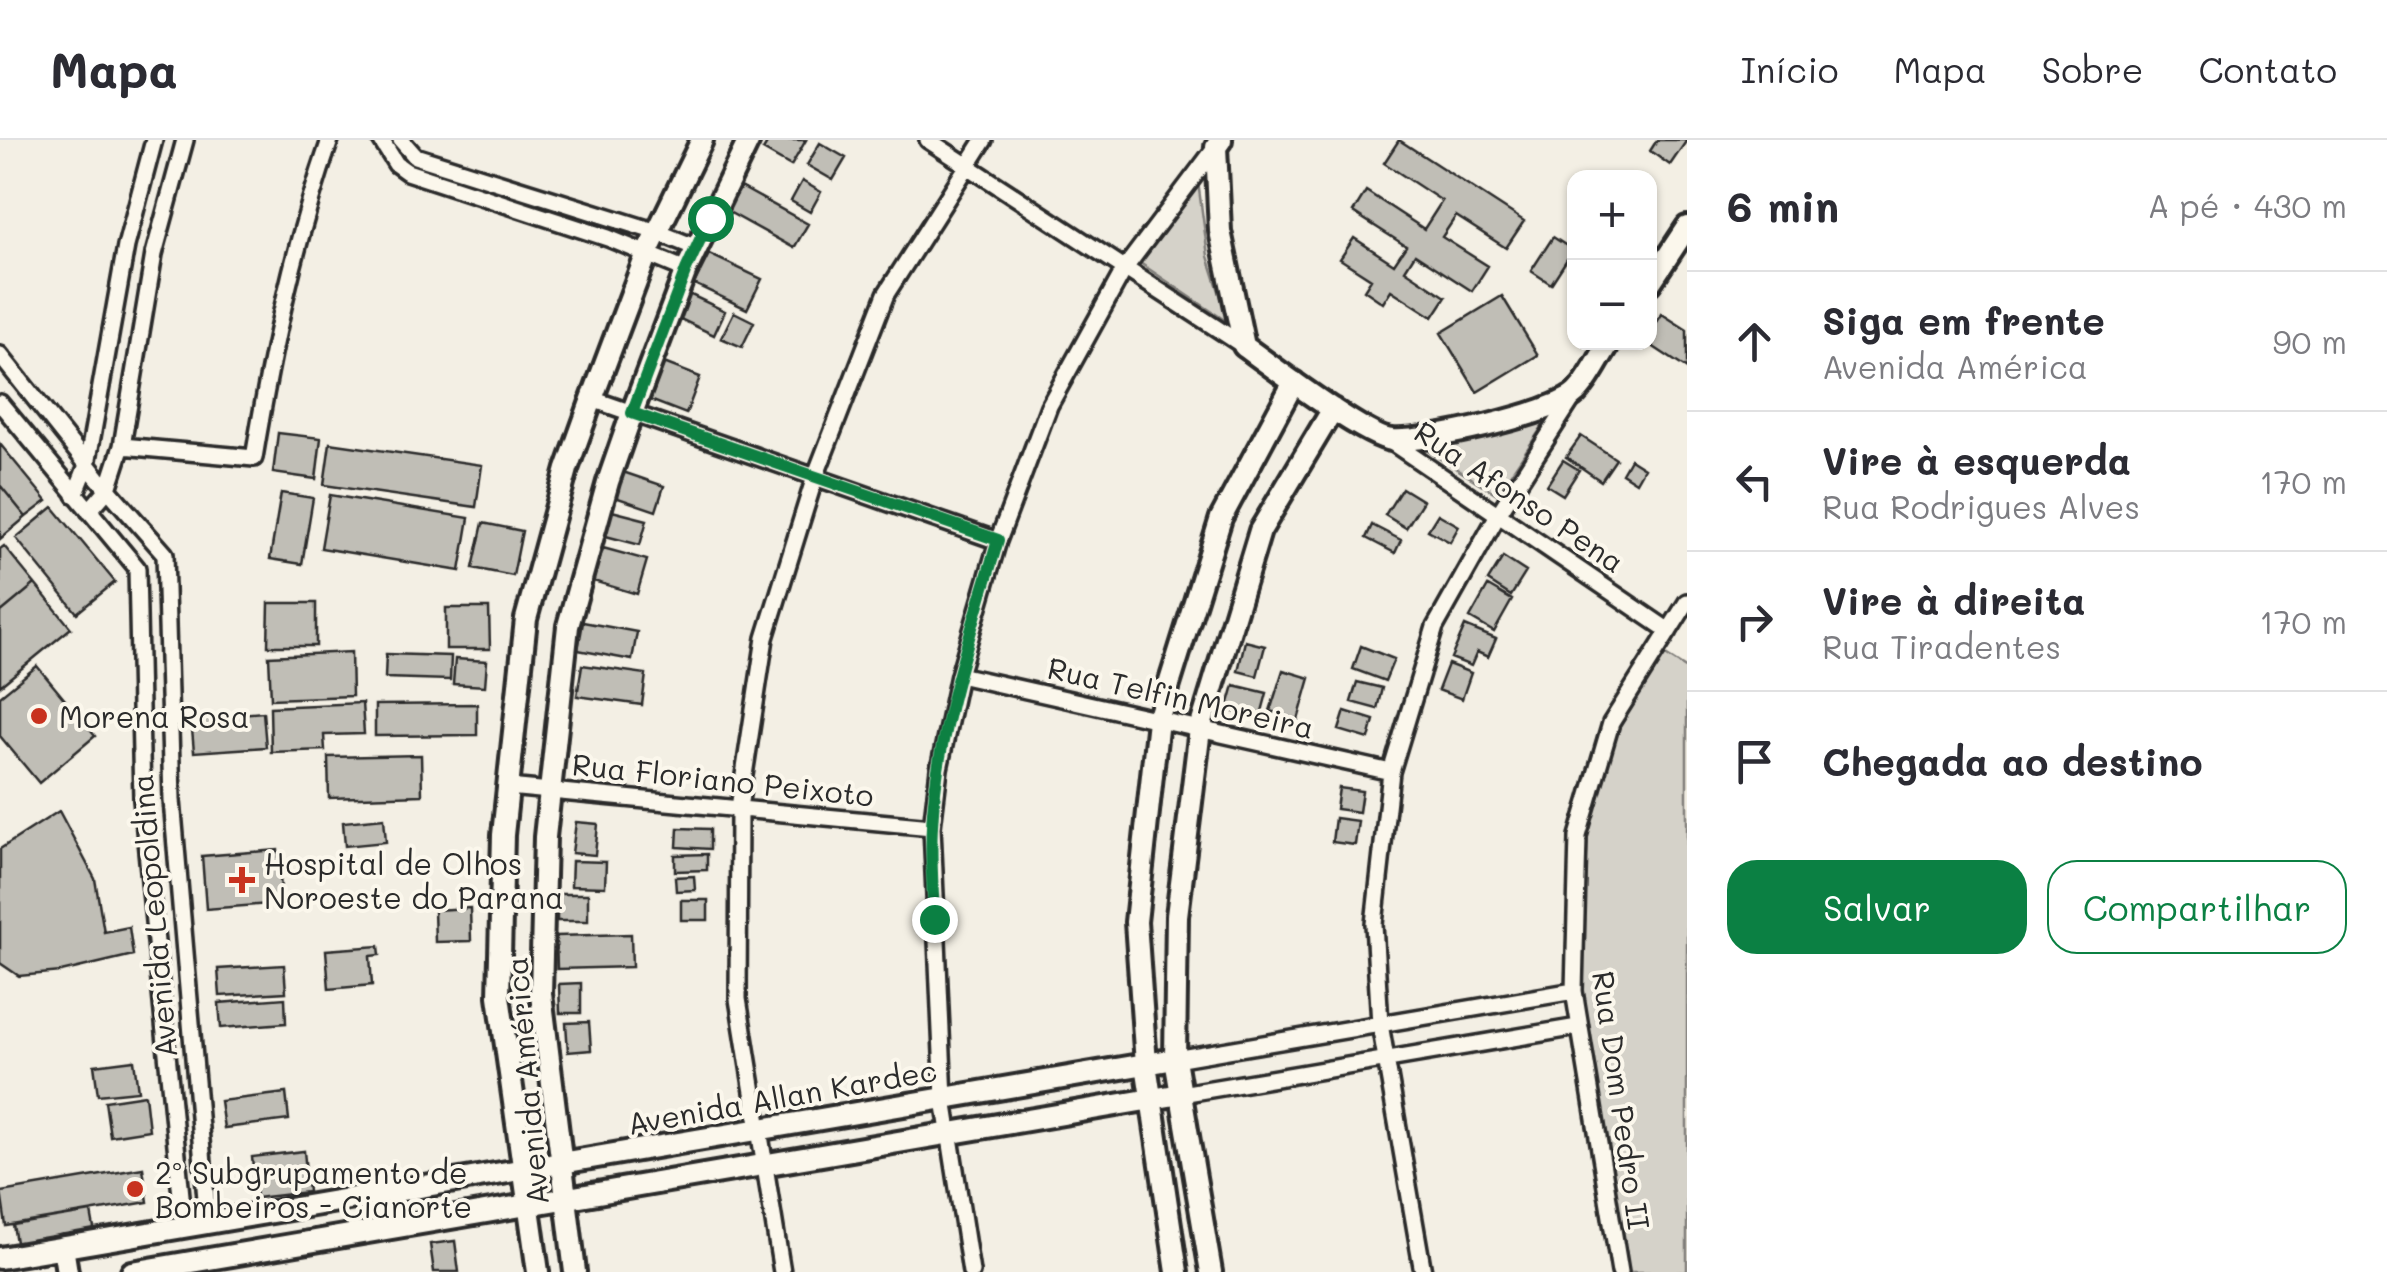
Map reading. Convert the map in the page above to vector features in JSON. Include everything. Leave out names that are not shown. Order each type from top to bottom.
[{"type":"main road","name":"Avenida América","points":[[538,1272],[499,996],[503,835],[526,619],[567,470],[592,399],[647,253],[702,140]]},
{"type":"main road","name":"Avenida América","points":[[575,1272],[541,994],[545,837],[568,626],[608,482],[632,413],[686,270],[749,140]]},
{"type":"main road","points":[[1218,143],[1220,231],[1244,346],[1333,409],[1390,440],[1481,428],[1530,414],[1575,394],[1605,350]]},
{"type":"main road","points":[[1657,272],[1687,227]]},
{"type":"main road","points":[[1177,1272],[1146,1064],[1136,922],[1158,720],[1220,518],[1294,382]]},
{"type":"main road","points":[[1212,1272],[1174,1059],[1178,916],[1200,729],[1260,531],[1333,409]]},
{"type":"main road","name":"Avenida Allan Kardec","points":[[0,1258],[1174,1059]]},
{"type":"main road","points":[[132,1272],[212,1266],[566,1199],[1180,1094]]},
{"type":"main road","name":"Avenida Leopoldina","points":[[208,1222],[212,1266]]},
{"type":"main road","name":"Avenida Leopoldina","points":[[184,1226],[189,1267]]},
{"type":"main road","points":[[62,1247],[67,1272]]},
{"type":"street","points":[[74,494],[87,465],[126,246],[154,140]]},
{"type":"street","points":[[0,403],[89,511],[108,489],[122,446],[154,254],[185,140]]},
{"type":"street","points":[[122,446],[254,458],[282,305],[306,210],[330,140]]},
{"type":"street","points":[[381,140],[396,164],[407,172],[647,253],[686,270]]},
{"type":"street","points":[[401,140],[415,156],[657,232],[696,248]]},
{"type":"street","points":[[928,140],[1244,346]]},
{"type":"street","points":[[782,1272],[738,999],[739,808],[765,638],[815,477],[886,294],[984,140]]},
{"type":"street","points":[[970,1272],[944,1099],[932,827],[939,768],[959,675],[998,540],[1049,406],[1125,268],[1218,143]]},
{"type":"street","points":[[0,356],[108,489]]},
{"type":"street","points":[[1423,1272],[1380,1024],[1374,924],[1391,772],[1435,627],[1499,514],[1575,394]]},
{"type":"street","points":[[592,399],[998,540]]},
{"type":"street","name":"Rua Afonso Pena","points":[[1390,440],[1669,630]]},
{"type":"street","name":"Avenida Leopoldina","points":[[108,489],[165,554],[167,711],[208,1222]]},
{"type":"street","name":"Avenida Leopoldina","points":[[89,511],[137,568],[142,800],[184,1226]]},
{"type":"street","name":"Rua Dom Pedro II","points":[[1620,1272],[1574,991],[1578,836],[1611,723],[1687,602]]},
{"type":"street","name":"Rua Telfin Moreira","points":[[959,675],[1391,772]]},
{"type":"street","points":[[138,712],[167,711]]},
{"type":"street","name":"Rua Floriano Peixoto","points":[[508,787],[932,827]]},
{"type":"street","name":"Avenida Allan Kardec","points":[[1174,1059],[1574,991]]},
{"type":"street","points":[[1180,1094],[1578,1027]]},
{"type":"shaded area","points":[[1198,182],[1208,256],[1229,323],[1140,263]]},
{"type":"shaded area","points":[[1548,418],[1497,494],[1423,448],[1488,437]]},
{"type":"shaded area","points":[[1664,654],[1687,669],[1687,1272],[1626,1272],[1580,995],[1588,834],[1619,728]]},
{"type":"building","points":[[769,140],[806,140],[791,166],[763,150]]},
{"type":"building","points":[[1399,140],[1524,221],[1506,248],[1456,216],[1442,237],[1488,266],[1472,291],[1415,254],[1405,270],[1446,297],[1433,317],[1391,290],[1383,303],[1364,290],[1371,279],[1340,259],[1354,238],[1394,264],[1406,246],[1353,212],[1366,191],[1424,229],[1442,201],[1384,163]]},
{"type":"building","points":[[1657,140],[1687,140],[1670,165],[1650,151]]},
{"type":"building","points":[[820,143],[846,158],[833,180],[807,165]]},
{"type":"building","points":[[802,181],[821,192],[810,212],[791,201]]},
{"type":"building","points":[[741,187],[808,224],[794,248],[727,211]]},
{"type":"building","points":[[1553,237],[1567,246],[1567,259],[1551,284],[1531,271]]},
{"type":"building","points":[[709,254],[762,279],[747,309],[694,284]]},
{"type":"building","points":[[689,294],[725,311],[714,335],[678,318]]},
{"type":"building","points":[[1502,296],[1538,355],[1477,392],[1441,333]]},
{"type":"building","points":[[734,312],[754,322],[742,347],[721,338]]},
{"type":"building","points":[[1662,314],[1687,330],[1687,369],[1657,349],[1657,322]]},
{"type":"building","points":[[664,363],[700,377],[686,414],[650,400]]},
{"type":"building","points":[[278,433],[321,438],[316,479],[273,473]]},
{"type":"building","points":[[1581,436],[1616,459],[1601,481],[1566,457]]},
{"type":"building","points":[[330,443],[482,465],[476,507],[324,485]]},
{"type":"building","points":[[0,444],[47,501],[26,517],[0,485]]},
{"type":"building","points":[[1630,459],[1644,468],[1636,482],[1622,473]]},
{"type":"building","points":[[1563,460],[1579,470],[1563,495],[1547,485]]},
{"type":"building","points":[[623,472],[664,486],[656,511],[615,497]]},
{"type":"building","points":[[0,485],[26,517],[0,539]]},
{"type":"building","points":[[1402,488],[1423,501],[1406,528],[1385,515]]},
{"type":"building","points":[[281,493],[313,498],[302,564],[270,559]]},
{"type":"building","points":[[330,495],[469,518],[460,571],[321,548]]},
{"type":"building","points":[[53,507],[115,582],[77,613],[16,538]]},
{"type":"building","points":[[608,510],[647,520],[640,545],[602,535]]},
{"type":"building","points":[[1438,514],[1459,526],[1450,542],[1428,530]]},
{"type":"building","points":[[483,523],[522,531],[513,576],[473,568]]},
{"type":"building","points":[[1372,525],[1401,540],[1395,553],[1366,538]]},
{"type":"building","points":[[4,546],[35,584],[0,613],[0,549]]},
{"type":"building","points":[[603,548],[647,560],[637,594],[593,581]]},
{"type":"building","points":[[1503,557],[1526,572],[1511,596],[1488,581]]},
{"type":"building","points":[[35,584],[71,628],[0,686],[0,613]]},
{"type":"building","points":[[1488,586],[1512,600],[1494,632],[1470,618]]},
{"type":"building","points":[[269,603],[316,603],[316,646],[268,646]]},
{"type":"building","points":[[446,608],[489,608],[490,649],[446,649]]},
{"type":"building","points":[[583,622],[637,632],[632,660],[578,650]]},
{"type":"building","points":[[1465,626],[1496,639],[1488,657],[1477,652],[1471,666],[1451,658]]},
{"type":"building","points":[[1245,641],[1265,646],[1257,676],[1238,671]]},
{"type":"building","points":[[1361,646],[1394,659],[1385,681],[1353,669]]},
{"type":"building","points":[[351,652],[352,696],[271,699],[269,656]]},
{"type":"building","points":[[386,654],[451,656],[450,680],[385,678]]},
{"type":"building","points":[[455,659],[487,661],[485,686],[453,684]]},
{"type":"building","points":[[1448,664],[1471,673],[1462,699],[1438,690]]},
{"type":"building","points":[[582,665],[646,674],[642,705],[577,696]]},
{"type":"building","name":"Morena Rosa","points":[[37,666],[95,736],[39,783],[0,736],[0,696]]},
{"type":"building","points":[[1283,670],[1310,678],[1298,720],[1270,711]]},
{"type":"building","points":[[1357,682],[1382,688],[1377,709],[1351,702]]},
{"type":"building","points":[[1234,685],[1267,693],[1260,719],[1227,710]]},
{"type":"building","points":[[362,703],[364,734],[324,735],[325,750],[271,752],[270,707]]},
{"type":"building","points":[[477,704],[477,735],[375,736],[375,705]]},
{"type":"building","points":[[1345,711],[1374,720],[1369,739],[1339,730]]},
{"type":"building","points":[[263,712],[266,747],[194,752],[191,718]]},
{"type":"building","points":[[421,755],[422,795],[329,798],[328,757]]},
{"type":"building","points":[[1339,788],[1362,791],[1359,812],[1336,809]]},
{"type":"building","points":[[59,811],[95,879],[104,932],[129,927],[133,955],[61,972],[19,976],[0,963],[0,849]]},
{"type":"building","points":[[384,818],[386,842],[345,846],[343,822]]},
{"type":"building","points":[[1335,818],[1358,821],[1355,845],[1332,842]]},
{"type":"building","points":[[576,822],[598,824],[595,855],[572,853]]},
{"type":"building","points":[[678,828],[710,829],[710,849],[677,847]]},
{"type":"building","name":"Hospital de Olhos Noroeste do Parana","points":[[278,850],[282,903],[206,909],[202,856]]},
{"type":"building","points":[[707,854],[707,870],[675,871],[675,855]]},
{"type":"building","points":[[572,861],[606,862],[605,887],[571,886]]},
{"type":"building","points":[[694,876],[695,890],[676,891],[675,877]]},
{"type":"building","points":[[557,894],[588,894],[588,921],[557,921]]},
{"type":"building","points":[[681,900],[708,900],[708,920],[681,920]]},
{"type":"building","points":[[470,908],[471,941],[435,942],[434,910]]},
{"type":"building","points":[[631,934],[632,967],[557,969],[556,936]]},
{"type":"building","points":[[379,946],[380,955],[370,956],[372,985],[329,989],[326,950]]},
{"type":"building","points":[[284,965],[286,992],[220,996],[218,969]]},
{"type":"building","points":[[581,983],[581,1013],[560,1013],[559,984]]},
{"type":"building","points":[[285,998],[286,1023],[221,1028],[219,1003]]},
{"type":"building","points":[[589,1022],[591,1050],[568,1052],[566,1023]]},
{"type":"building","points":[[134,1060],[138,1091],[98,1095],[94,1065]]},
{"type":"building","points":[[286,1093],[289,1120],[224,1128],[220,1101]]},
{"type":"building","points":[[145,1095],[149,1130],[110,1136],[105,1101]]},
{"type":"building","points":[[304,1151],[308,1192],[256,1198],[252,1157]]},
{"type":"building","points":[[143,1168],[148,1202],[6,1226],[1,1192]]},
{"type":"building","points":[[91,1212],[95,1234],[17,1248],[13,1225]]},
{"type":"building","points":[[455,1241],[459,1272],[434,1272],[430,1244]]},
{"type":"place","name":"Morena Rosa","points":[[39,716]]},
{"type":"place","name":"Hospital de Olhos Noroeste do Parana","points":[[242,880]]},
{"type":"place","name":"2º Subgrupamento de Bombeiros - Cianorte","points":[[135,1189]]},
{"type":"route","points":[[710,218],[632,413],[998,540],[959,675],[939,768],[932,827],[934,919]]}]
